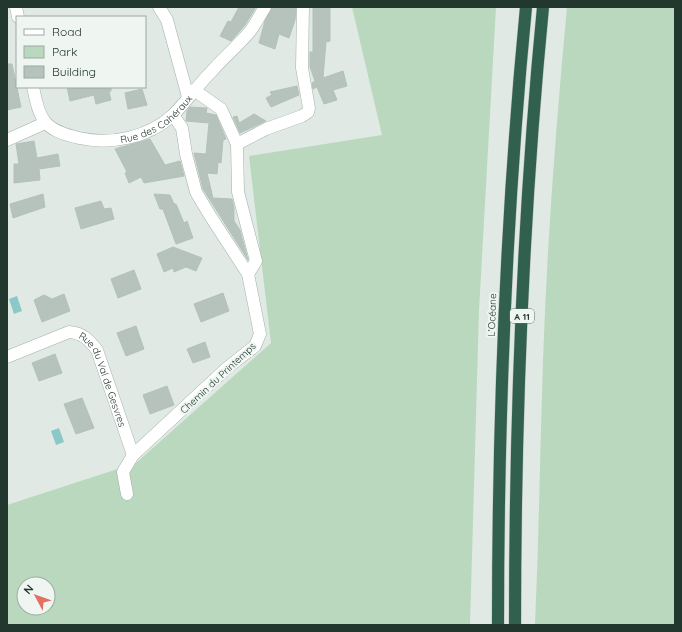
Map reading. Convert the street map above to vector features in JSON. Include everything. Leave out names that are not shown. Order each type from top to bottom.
[{"type":"highway","name":"L’Océane","points":[[498,625],[500,432],[506,271],[526,7]]},
{"type":"highway","name":"A 11","points":[[516,625],[518,431],[523,279],[543,7]]},
{"type":"street","points":[[159,7],[167,20],[191,93],[221,109],[237,144],[238,192],[256,261],[248,274]]},
{"type":"street","name":"Rue des Cahéraux","points":[[45,123],[61,134],[95,142],[126,139],[154,128],[172,115],[251,30],[265,7]]},
{"type":"street","points":[[237,144],[266,129],[302,116],[308,112],[309,108],[302,68],[304,7]]},
{"type":"street","points":[[7,140],[45,123],[37,106],[33,88]]},
{"type":"street","name":"Chemin du Printemps","points":[[127,494],[123,472],[133,455],[227,368],[255,346],[260,334],[248,274],[196,192],[186,154],[182,128],[172,115]]},
{"type":"street","name":"Rue du Val de Gesvres","points":[[7,357],[69,332],[79,333],[87,338],[97,350],[133,455]]},
{"type":"green space","points":[[352,7],[496,7],[479,310],[470,625],[7,625],[7,505],[136,463],[271,343],[249,156],[382,135]]},
{"type":"green space","points":[[567,7],[675,7],[675,625],[535,625],[543,361],[549,228]]},
{"type":"water","points":[[17,296],[22,311],[14,314],[9,299]]},
{"type":"water","points":[[59,428],[64,442],[56,445],[51,431]]},
{"type":"building","points":[[239,7],[256,7],[245,25],[231,41],[220,36],[228,21],[231,22]]},
{"type":"building","points":[[272,7],[296,7],[295,20],[289,38],[279,34],[275,49],[259,43],[265,21]]},
{"type":"building","points":[[313,7],[330,7],[330,41],[326,42],[323,78],[343,71],[347,86],[333,90],[337,100],[324,104],[317,87],[313,89],[312,83],[315,81],[310,67],[310,52],[313,52]]},
{"type":"building","points":[[7,64],[12,64],[21,107],[7,110]]},
{"type":"building","points":[[297,86],[299,95],[271,107],[266,98],[272,95],[270,92]]},
{"type":"building","points":[[67,88],[111,88],[111,91],[109,92],[111,100],[96,104],[94,95],[70,101]]},
{"type":"building","points":[[142,89],[147,105],[128,109],[125,93]]},
{"type":"building","points":[[190,107],[207,108],[206,113],[216,115],[226,139],[223,140],[221,163],[218,162],[217,174],[207,173],[213,198],[232,199],[234,221],[240,230],[248,260],[203,189],[194,153],[206,154],[209,123],[186,121],[187,111]]},
{"type":"building","points":[[254,114],[266,121],[240,133],[233,117],[237,116],[239,123]]},
{"type":"building","points":[[150,139],[165,165],[180,161],[184,176],[144,183],[141,177],[129,183],[125,173],[127,172],[115,149]]},
{"type":"building","points":[[34,141],[37,158],[58,154],[60,166],[39,169],[40,180],[14,183],[14,164],[19,164],[16,144]]},
{"type":"building","points":[[43,194],[45,207],[13,218],[10,204]]},
{"type":"building","points":[[154,194],[170,195],[174,204],[176,204],[184,223],[187,221],[193,238],[176,244],[163,209],[160,209]]},
{"type":"building","points":[[101,201],[104,209],[111,208],[114,219],[81,229],[75,208]]},
{"type":"building","points":[[173,247],[202,258],[196,271],[186,267],[174,272],[173,268],[164,272],[157,254]]},
{"type":"building","points":[[134,270],[141,289],[118,298],[111,279]]},
{"type":"building","points":[[223,293],[229,311],[201,322],[194,304]]},
{"type":"building","points":[[64,294],[70,311],[42,322],[34,300],[44,295],[52,299]]},
{"type":"building","points":[[136,326],[144,349],[126,356],[117,333]]},
{"type":"building","points":[[205,342],[210,357],[193,363],[187,349]]},
{"type":"building","points":[[55,354],[62,373],[39,381],[32,363]]},
{"type":"building","points":[[167,386],[174,405],[150,414],[143,395]]},
{"type":"building","points":[[82,398],[94,428],[76,434],[64,404]]}]
